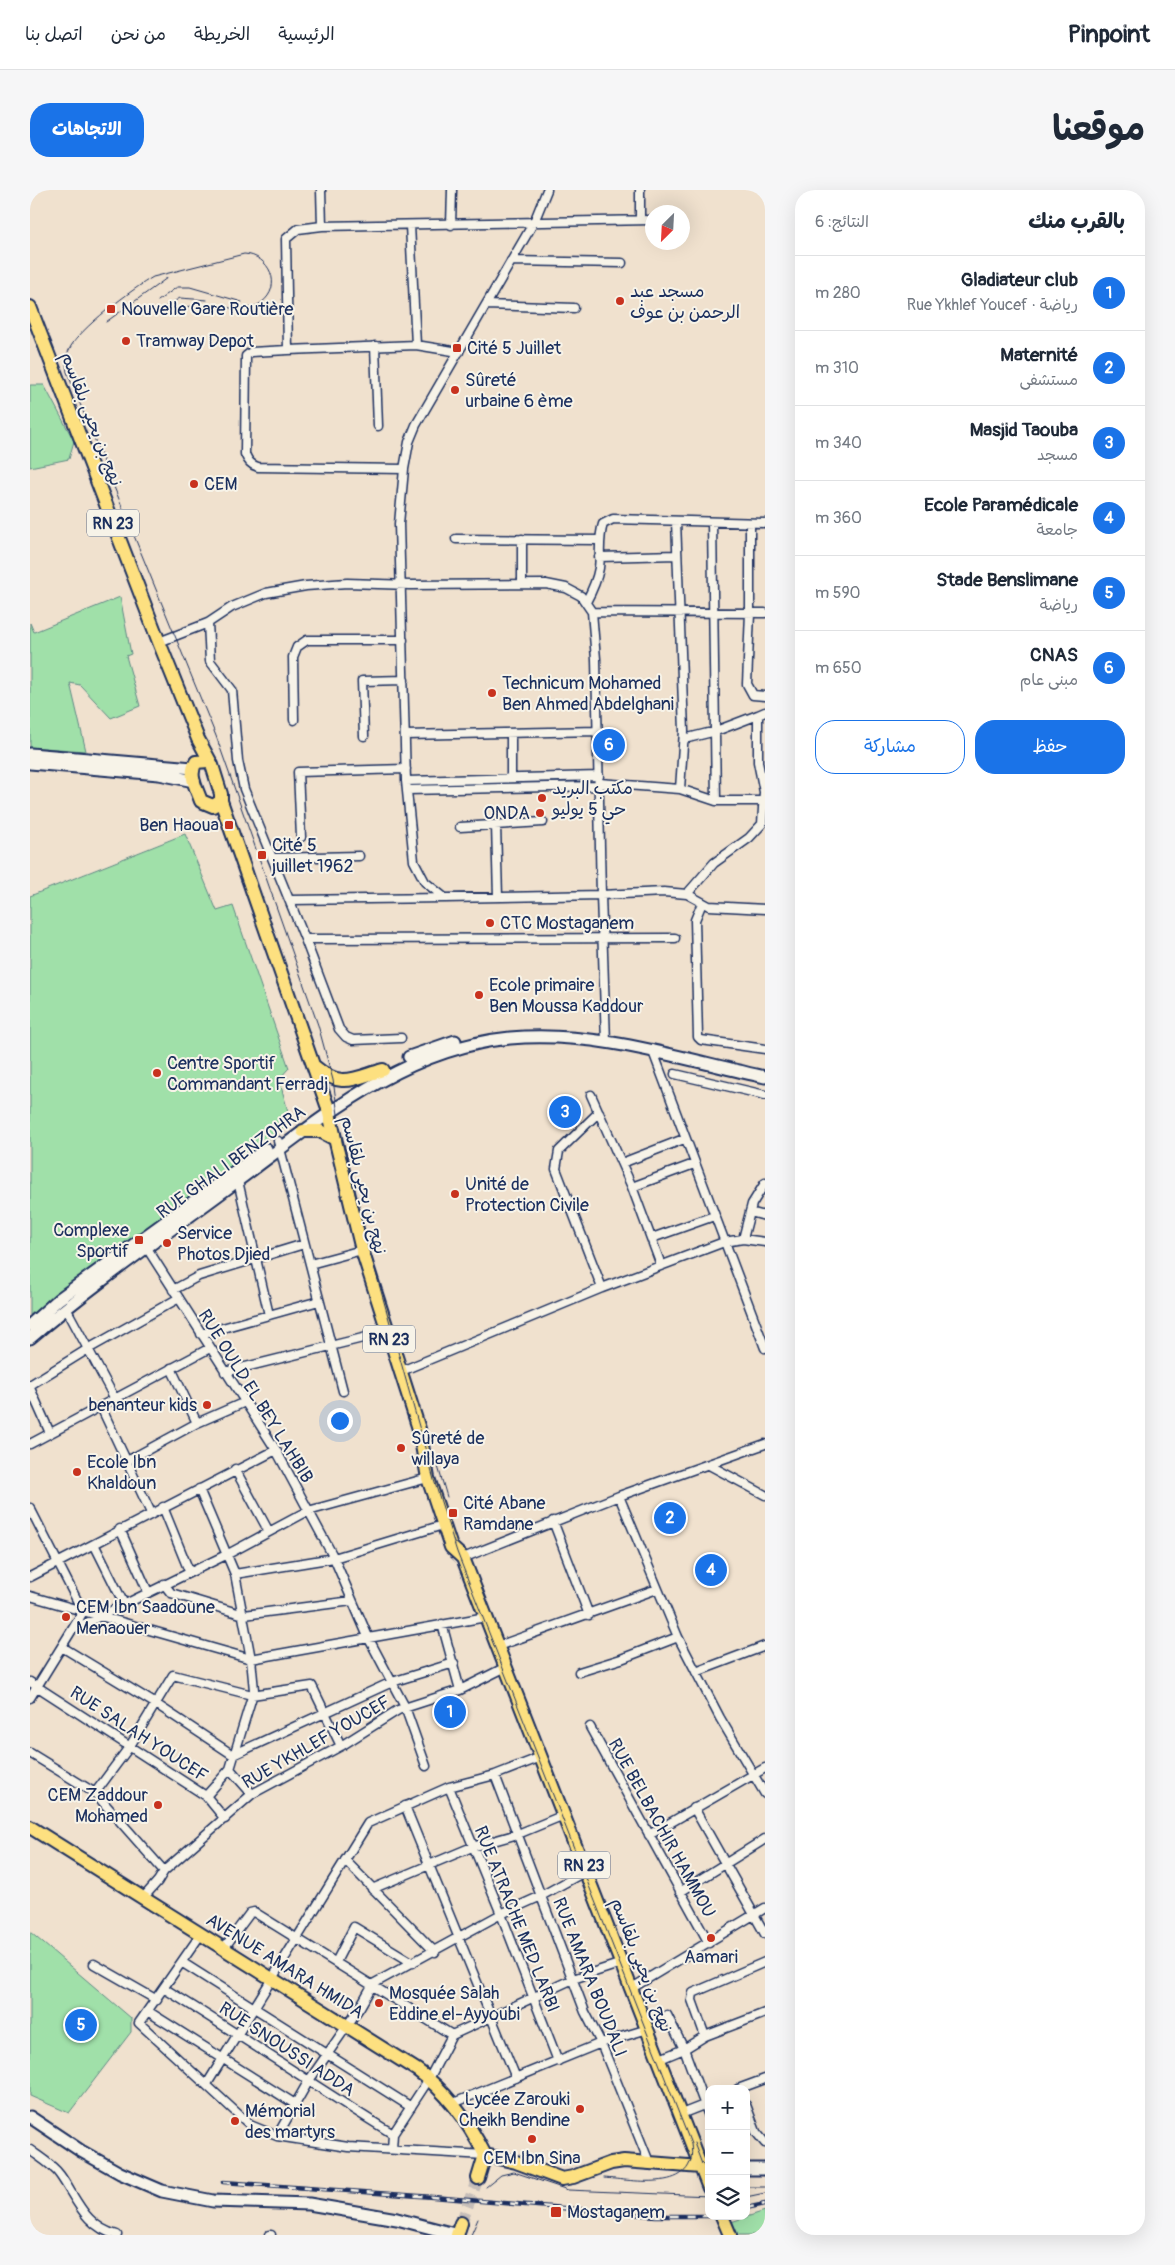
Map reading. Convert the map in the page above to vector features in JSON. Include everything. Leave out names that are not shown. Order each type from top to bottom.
[{"type":"main road","name":"نهج بن يحيى بلقاسم","points":[[30,307],[198,739],[199,763]]},
{"type":"main road","points":[[30,754],[199,763],[212,765],[221,794],[215,804],[201,800],[194,781],[199,763]]},
{"type":"main road","points":[[30,763],[159,774],[194,781]]},
{"type":"main road","name":"نهج بن يحيى بلقاسم","points":[[215,804],[226,818],[314,1066],[335,1139],[362,1250],[419,1429],[428,1478],[443,1525],[451,1547],[463,1558],[460,1564],[461,1570],[482,1613],[486,1616],[681,2114],[705,2167]]},
{"type":"main road","name":"RUE GHALI BENZOHRA","points":[[30,1338],[144,1243],[327,1109],[383,1070],[429,1049],[481,1035],[540,1032],[605,1039],[765,1070]]},
{"type":"main road","name":"RUE GHALI BENZOHRA","points":[[30,1324],[59,1299],[238,1181],[279,1144],[304,1131],[327,1109],[392,1073],[457,1048],[521,1038],[605,1039]]},
{"type":"main road","name":"RUE GHALI BENZOHRA","points":[[652,1049],[765,1078]]},
{"type":"main road","points":[[314,1066],[327,1077],[338,1081],[352,1080],[383,1070]]},
{"type":"main road","points":[[304,1131],[320,1131],[335,1139]]},
{"type":"main road","name":"AVENUE AMARA HMIDA","points":[[30,1827],[346,2024],[429,2079],[474,2132],[485,2155]]},
{"type":"main road","points":[[30,2117],[112,2169],[162,2191],[213,2201],[309,2204],[459,2231]]},
{"type":"main road","points":[[478,2178],[485,2155],[516,2162],[562,2179],[573,2177],[611,2163],[649,2162],[705,2167]]},
{"type":"main road","points":[[750,2169],[765,2169]]},
{"type":"main road","points":[[724,2220],[730,2235]]},
{"type":"street","points":[[321,190],[322,226]]},
{"type":"street","points":[[451,225],[452,190]]},
{"type":"street","points":[[445,898],[425,882],[414,861],[406,781],[399,524],[404,469],[409,442],[416,425],[534,222],[547,190]]},
{"type":"street","points":[[640,190],[640,220]]},
{"type":"street","points":[[288,350],[285,241],[298,229],[322,226],[645,220]]},
{"type":"street","points":[[410,225],[416,345]]},
{"type":"street","points":[[511,262],[622,263]]},
{"type":"street","points":[[486,305],[574,308]]},
{"type":"street","points":[[404,469],[258,467],[252,465],[245,454],[246,356],[251,352],[416,345],[459,352]]},
{"type":"street","points":[[375,346],[378,426]]},
{"type":"street","points":[[586,602],[594,586],[603,524],[613,520],[765,523]]},
{"type":"street","points":[[676,521],[684,739],[680,789]]},
{"type":"street","points":[[712,522],[716,801]]},
{"type":"street","points":[[750,523],[750,613],[747,684],[754,696],[765,696]]},
{"type":"street","points":[[456,539],[600,540]]},
{"type":"street","points":[[522,539],[522,584]]},
{"type":"street","points":[[599,557],[677,555]]},
{"type":"street","points":[[159,642],[208,623],[232,607],[266,593],[306,586],[347,583],[401,585],[546,584],[566,588],[586,602],[592,612],[596,659],[605,1039]]},
{"type":"street","points":[[592,612],[765,612]]},
{"type":"street","points":[[208,623],[210,661],[232,690],[238,761],[244,789],[290,900],[337,1026],[343,1035],[356,1040],[401,1038]]},
{"type":"street","points":[[294,720],[293,657],[297,647],[307,640],[403,640]]},
{"type":"street","points":[[364,736],[362,682],[404,680]]},
{"type":"street","points":[[684,739],[716,731],[762,714],[763,824],[749,838],[714,863],[687,894]]},
{"type":"street","points":[[405,735],[598,731]]},
{"type":"street","points":[[511,732],[511,778]]},
{"type":"street","points":[[300,837],[298,772],[406,769]]},
{"type":"street","points":[[406,781],[511,778],[599,782],[680,789],[716,801],[763,801]]},
{"type":"street","points":[[407,790],[599,782]]},
{"type":"street","points":[[460,826],[544,822]]},
{"type":"street","points":[[496,825],[498,897]]},
{"type":"street","points":[[273,858],[359,856]]},
{"type":"street","points":[[290,900],[601,896],[664,892],[687,894],[702,904],[765,909]]},
{"type":"street","points":[[702,904],[695,920],[698,1037],[701,1040],[765,1048]]},
{"type":"street","points":[[305,939],[675,938]]},
{"type":"street","points":[[652,1049],[684,1139],[765,1348]]},
{"type":"street","points":[[676,1074],[765,1095]]},
{"type":"street","points":[[591,1095],[632,1187],[661,1266]]},
{"type":"street","points":[[599,1112],[559,1151],[556,1168],[602,1288]]},
{"type":"street","points":[[622,1163],[684,1139]]},
{"type":"street","points":[[279,1144],[343,1391]]},
{"type":"street","points":[[632,1187],[694,1164]]},
{"type":"street","points":[[238,1181],[269,1315]]},
{"type":"street","points":[[743,1239],[756,1195],[765,1183]]},
{"type":"street","points":[[750,1212],[765,1216]]},
{"type":"street","points":[[652,1238],[714,1216]]},
{"type":"street","points":[[400,1372],[602,1288],[724,1242],[743,1239],[765,1242]]},
{"type":"street","name":"RUE OULD EL BEY LAHBIB","points":[[144,1243],[276,1450],[334,1558],[370,1639],[405,1706],[426,1766]]},
{"type":"street","points":[[173,1290],[199,1276],[304,1244]]},
{"type":"street","points":[[310,1264],[362,1250]]},
{"type":"street","points":[[50,1433],[30,1387],[88,1349],[179,1298]]},
{"type":"street","points":[[201,1334],[319,1301]]},
{"type":"street","points":[[66,1308],[114,1399]]},
{"type":"street","points":[[225,1372],[387,1332]]},
{"type":"street","points":[[30,1444],[210,1348]]},
{"type":"street","points":[[172,1368],[197,1423]]},
{"type":"street","points":[[127,1461],[197,1423],[245,1402]]},
{"type":"street","points":[[101,1407],[152,1513]]},
{"type":"street","points":[[463,1558],[553,1521],[765,1444]]},
{"type":"street","points":[[30,1578],[163,1507],[276,1450]]},
{"type":"street","points":[[709,1465],[765,1495]]},
{"type":"street","points":[[235,1470],[268,1530]]},
{"type":"street","points":[[72,1630],[189,1571],[228,1554],[268,1530],[308,1511],[428,1478]]},
{"type":"street","points":[[199,1489],[236,1574],[251,1659],[252,1695],[230,1769],[206,1796]]},
{"type":"street","points":[[620,1496],[656,1589],[678,1637],[765,1794]]},
{"type":"street","points":[[163,1507],[189,1571]]},
{"type":"street","points":[[30,1508],[82,1612]]},
{"type":"street","points":[[553,1521],[589,1615]]},
{"type":"street","points":[[236,1574],[334,1558],[443,1525]]},
{"type":"street","points":[[120,1530],[148,1592]]},
{"type":"street","points":[[94,1544],[124,1604]]},
{"type":"street","points":[[164,1584],[171,1593],[244,1615],[352,1601]]},
{"type":"street","points":[[498,1646],[589,1615],[656,1589]]},
{"type":"street","points":[[30,1596],[251,1659],[370,1639],[486,1616]]},
{"type":"street","points":[[30,1698],[33,1684],[62,1647],[82,1612]]},
{"type":"street","points":[[442,1624],[460,1690]]},
{"type":"street","points":[[579,1672],[621,1659],[678,1637]]},
{"type":"street","points":[[696,1672],[765,1646]]},
{"type":"street","points":[[62,1647],[156,1704],[233,1755]]},
{"type":"street","points":[[233,1755],[392,1682],[454,1663]]},
{"type":"street","name":"RUE YKHLEF YOUCEF","points":[[143,1898],[164,1871],[252,1794],[341,1746],[405,1706],[460,1690],[506,1667]]},
{"type":"street","points":[[95,1793],[130,1746],[173,1675],[252,1695],[311,1685],[327,1712],[341,1746]]},
{"type":"street","name":"RUE SALAH YOUCEF","points":[[33,1684],[206,1796],[225,1819]]},
{"type":"street","name":"RUE BELBACHIR HAMMOU","points":[[590,1727],[709,1943]]},
{"type":"street","points":[[30,1753],[95,1793],[164,1871]]},
{"type":"street","points":[[207,2084],[368,1823],[449,1787],[495,1775],[541,1757]]},
{"type":"street","points":[[648,1835],[765,1768]]},
{"type":"street","points":[[230,1769],[252,1794]]},
{"type":"street","name":"RUE AMARA BOUDALI","points":[[495,1775],[585,2012],[601,2043],[649,2162]]},
{"type":"street","name":"RUE ATRACHE MED LARBI","points":[[449,1787],[558,2061]]},
{"type":"street","points":[[405,1806],[427,1866],[460,1937],[516,2078]]},
{"type":"street","points":[[694,1808],[765,1934]]},
{"type":"street","points":[[372,1889],[472,1846],[518,1834],[564,1815]]},
{"type":"street","points":[[680,1892],[765,1839]]},
{"type":"street","points":[[345,1860],[435,1952]]},
{"type":"street","points":[[277,2136],[308,2082],[346,2024],[360,2007],[373,1984],[435,1952],[501,1914],[541,1896],[586,1871]]},
{"type":"street","points":[[632,1988],[765,1908]]},
{"type":"street","points":[[224,1948],[252,1911],[373,1984],[452,2035]]},
{"type":"street","points":[[336,1962],[354,1927],[413,1963]]},
{"type":"street","points":[[201,1934],[149,2012],[139,2023],[250,2125],[277,2136],[348,2147],[485,2155]]},
{"type":"street","points":[[705,2036],[692,2000],[693,1993],[765,1962]]},
{"type":"street","points":[[183,1963],[411,2107]]},
{"type":"street","points":[[392,2150],[393,2134],[429,2079],[452,2035],[490,2016],[534,1999],[573,1979],[622,1963]]},
{"type":"street","points":[[94,1964],[157,2000]]},
{"type":"street","name":"RUE SNOUSSI ADDA","points":[[165,1989],[239,2034],[308,2082],[393,2134]]},
{"type":"street","points":[[149,2012],[295,2104]]},
{"type":"street","points":[[660,2058],[684,2049],[705,2036],[765,2013]]},
{"type":"street","points":[[667,2015],[684,2049],[705,2099]]},
{"type":"street","points":[[451,2104],[601,2043],[648,2029]]},
{"type":"street","points":[[748,2085],[765,2079]]},
{"type":"street","points":[[681,2114],[705,2105]]},
{"type":"street","points":[[750,2121],[765,2143]]},
{"type":"street","points":[[30,2150],[58,2173],[88,2220],[108,2233],[116,2235]]},
{"type":"green space","points":[[30,385],[44,385],[74,441],[69,459],[30,467]]},
{"type":"green space","points":[[120,597],[131,654],[126,656],[140,706],[111,718],[80,685],[70,683],[86,751],[30,747],[30,623],[34,632]]},
{"type":"green space","name":"Centre Sportif Commandant Ferradj","points":[[185,834],[217,911],[233,906],[289,1068],[279,1079],[291,1122],[30,1315],[30,896]]},
{"type":"green space","points":[[30,1932],[131,2018],[131,2032],[69,2113],[30,2096]]},
{"type":"green space","points":[[765,2211],[765,2235],[737,2235],[731,2222],[750,2220],[750,2216]]},
{"type":"tunnel","points":[[461,2223],[478,2178]]},
{"type":"tram line","points":[[169,314],[181,308],[193,306],[242,309],[252,307],[261,303],[268,296],[272,288],[270,272],[260,260],[244,254],[153,277],[120,300],[83,332],[74,342],[68,353],[66,361],[67,372],[216,736],[318,1025],[333,1080],[342,1142],[365,1234],[434,1480],[457,1552],[691,2144],[691,2160],[685,2171],[675,2177],[646,2181],[604,2178]]},
{"type":"tram line","points":[[106,322],[167,278]]},
{"type":"tram line","points":[[158,301],[177,287],[190,287],[242,302]]},
{"type":"tram line","points":[[165,307],[180,298],[207,300]]},
{"type":"tram line","points":[[437,1463],[447,1497]]},
{"type":"tram line","points":[[694,2143],[705,2167]]},
{"type":"tram line","points":[[486,2187],[501,2175],[514,2172],[568,2190],[705,2196]]},
{"type":"tram line","points":[[750,2187],[765,2187]]},
{"type":"tram line","points":[[750,2196],[765,2193]]},
{"type":"tram line","points":[[471,2235],[478,2219]]},
{"type":"railway","points":[[223,2182],[656,2216],[705,2216]]},
{"type":"railway","points":[[750,2207],[765,2204]]},
{"type":"place","name":"مسجد عبد الرحمن بن عوف","points":[[620,301]]},
{"type":"place","name":"Nouvelle Gare Routière","points":[[111,309]]},
{"type":"place","name":"Tramway Depot","points":[[126,341]]},
{"type":"place","name":"Cité 5 Juillet","points":[[457,348]]},
{"type":"place","name":"Sûreté urbaine 6 ème","points":[[455,390]]},
{"type":"place","name":"CEM","points":[[194,484]]},
{"type":"place","name":"Technicum Mohamed Ben Ahmed Abdelghani","points":[[492,693]]},
{"type":"place","name":"CNAS","points":[[609,745]]},
{"type":"place","name":"مكتب البريد حي 5 يوليو","points":[[542,798]]},
{"type":"place","name":"ONDA","points":[[540,813]]},
{"type":"place","name":"Ben Haoua","points":[[229,825]]},
{"type":"place","name":"Cité 5 juillet 1962","points":[[262,855]]},
{"type":"place","name":"CTC Mostaganem","points":[[490,923]]},
{"type":"place","name":"Ecole primaire Ben Moussa Kaddour","points":[[479,995]]},
{"type":"place","name":"Centre Sportif Commandant Ferradj","points":[[157,1073]]},
{"type":"place","name":"Masjid Taouba","points":[[565,1112]]},
{"type":"place","name":"Unité de Protection Civile","points":[[455,1194]]},
{"type":"place","name":"Complexe Sportif","points":[[139,1240]]},
{"type":"place","name":"Service Photos Djied","points":[[167,1243]]},
{"type":"place","name":"benanteur kids","points":[[207,1405]]},
{"type":"place","name":"Sûreté de willaya","points":[[401,1448]]},
{"type":"place","name":"Ecole Ibn Khaldoun","points":[[77,1472]]},
{"type":"place","name":"Cité Abane Ramdane","points":[[453,1513]]},
{"type":"place","name":"Maternité","points":[[670,1518]]},
{"type":"place","name":"Ecole Paramédicale","points":[[711,1570]]},
{"type":"place","name":"CEM Ibn Saadoune Menaouer","points":[[66,1617]]},
{"type":"place","name":"Gladiateur club","points":[[450,1712]]},
{"type":"place","name":"CEM Zaddour Mohamed","points":[[158,1805]]},
{"type":"place","name":"Aamari","points":[[711,1938]]},
{"type":"place","name":"Mosquée Salah Eddine el-Ayyoubi","points":[[379,2003]]},
{"type":"place","name":"Stade Benslimane","points":[[81,2025]]},
{"type":"place","name":"Lycée Zarouki Cheikh Bendine","points":[[580,2109]]},
{"type":"place","name":"Mémorial des martyrs","points":[[235,2121]]},
{"type":"place","name":"CEM Ibn Sina","points":[[532,2139]]},
{"type":"place","name":"Mostaganem","points":[[556,2212]]}]
